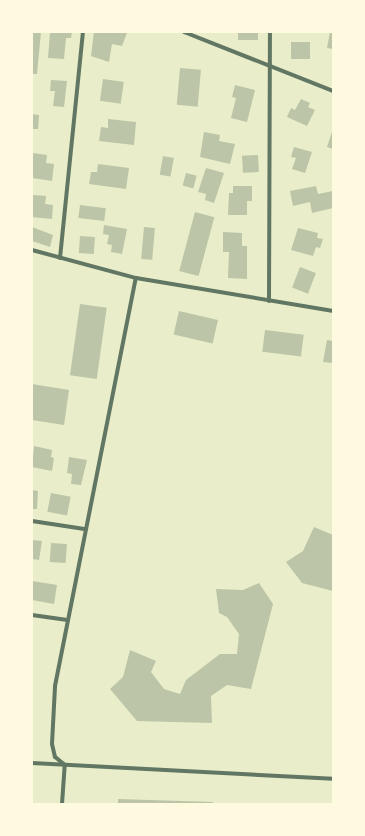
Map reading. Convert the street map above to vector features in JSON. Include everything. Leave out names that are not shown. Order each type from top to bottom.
[{"type":"street","points":[[60,258],[83,32]]},
{"type":"street","points":[[184,32],[333,91]]},
{"type":"street","points":[[269,301],[270,32]]},
{"type":"street","points":[[32,250],[136,278],[333,311]]},
{"type":"street","points":[[65,765],[55,757],[52,744],[55,686],[84,529],[136,278]]},
{"type":"street","points":[[32,521],[84,529]]},
{"type":"street","points":[[32,615],[66,620]]},
{"type":"street","points":[[32,763],[333,779]]},
{"type":"street","points":[[62,804],[65,765]]},
{"type":"building","points":[[32,32],[41,32],[37,74],[32,74]]},
{"type":"building","points":[[50,32],[72,32],[71,38],[66,38],[64,59],[48,58]]},
{"type":"building","points":[[94,32],[127,33],[122,46],[112,44],[109,62],[91,56]]},
{"type":"building","points":[[238,32],[258,32],[258,40],[238,40]]},
{"type":"building","points":[[330,32],[333,32],[333,49],[327,48]]},
{"type":"building","points":[[291,42],[310,42],[310,59],[291,59]]},
{"type":"building","points":[[180,68],[201,70],[198,107],[177,105]]},
{"type":"building","points":[[103,79],[124,82],[121,104],[100,101]]},
{"type":"building","points":[[51,80],[67,81],[64,107],[53,106],[55,91],[50,91]]},
{"type":"building","points":[[235,85],[255,90],[247,122],[231,118],[236,98],[232,97]]},
{"type":"building","points":[[301,99],[310,103],[308,107],[315,110],[307,126],[287,117],[291,108],[295,110]]},
{"type":"building","points":[[32,114],[39,115],[38,129],[32,129]]},
{"type":"building","points":[[108,119],[136,122],[134,145],[99,141],[101,127],[108,128]]},
{"type":"building","points":[[333,129],[333,149],[327,147]]},
{"type":"building","points":[[204,132],[220,135],[219,141],[235,144],[230,164],[200,157]]},
{"type":"building","points":[[294,147],[312,152],[305,173],[292,169],[296,158],[291,157]]},
{"type":"building","points":[[32,153],[47,155],[46,163],[54,164],[52,181],[32,178]]},
{"type":"building","points":[[258,155],[259,172],[243,173],[242,156]]},
{"type":"building","points":[[163,156],[174,158],[171,177],[160,175]]},
{"type":"building","points":[[98,164],[129,168],[126,189],[89,184],[91,172],[97,172]]},
{"type":"building","points":[[206,168],[224,173],[214,203],[205,200],[206,194],[198,192]]},
{"type":"building","points":[[186,173],[197,176],[193,188],[183,186]]},
{"type":"building","points":[[233,186],[252,186],[252,201],[247,201],[247,215],[228,215],[229,193],[233,193]]},
{"type":"building","points":[[316,186],[318,194],[333,191],[333,208],[312,213],[310,202],[293,206],[290,191]]},
{"type":"building","points":[[33,195],[46,196],[45,204],[53,205],[52,219],[32,217]]},
{"type":"building","points":[[80,205],[106,208],[104,221],[78,218]]},
{"type":"building","points":[[195,212],[214,217],[199,276],[179,271]]},
{"type":"building","points":[[104,225],[127,229],[122,254],[111,252],[112,245],[107,244],[109,235],[103,234]]},
{"type":"building","points":[[32,227],[53,235],[50,247],[32,241]]},
{"type":"building","points":[[144,227],[155,228],[152,260],[141,259]]},
{"type":"building","points":[[298,228],[318,233],[317,238],[323,239],[320,248],[316,247],[313,256],[291,250]]},
{"type":"building","points":[[223,232],[242,233],[242,246],[247,246],[247,279],[228,278],[229,252],[223,252]]},
{"type":"building","points":[[80,236],[95,237],[94,254],[79,253]]},
{"type":"building","points":[[300,267],[316,273],[308,294],[292,288]]},
{"type":"building","points":[[80,304],[107,308],[97,379],[70,375]]},
{"type":"building","points":[[179,311],[218,320],[213,343],[174,334]]},
{"type":"building","points":[[265,330],[304,335],[301,357],[262,352]]},
{"type":"building","points":[[327,340],[333,341],[333,363],[323,362]]},
{"type":"building","points":[[32,384],[69,390],[64,425],[32,420]]},
{"type":"building","points":[[34,446],[52,450],[51,457],[54,458],[52,471],[32,467]]},
{"type":"building","points":[[69,457],[87,460],[81,485],[71,484],[72,474],[67,473]]},
{"type":"building","points":[[32,490],[38,491],[37,509],[32,509]]},
{"type":"building","points":[[51,493],[71,497],[67,515],[47,512]]},
{"type":"building","points":[[314,527],[333,535],[333,591],[302,583],[286,562],[303,551]]},
{"type":"building","points":[[32,540],[42,541],[39,560],[32,559]]},
{"type":"building","points":[[51,543],[67,544],[66,563],[50,562]]},
{"type":"building","points":[[32,581],[57,585],[54,604],[32,600]]},
{"type":"building","points":[[259,583],[273,604],[251,689],[227,685],[211,696],[212,723],[137,721],[110,689],[123,677],[130,650],[156,661],[151,672],[164,689],[180,694],[186,680],[220,654],[237,654],[239,634],[227,617],[219,613],[216,589],[243,590]]},
{"type":"building","points":[[118,799],[213,802],[213,804],[118,804]]}]
